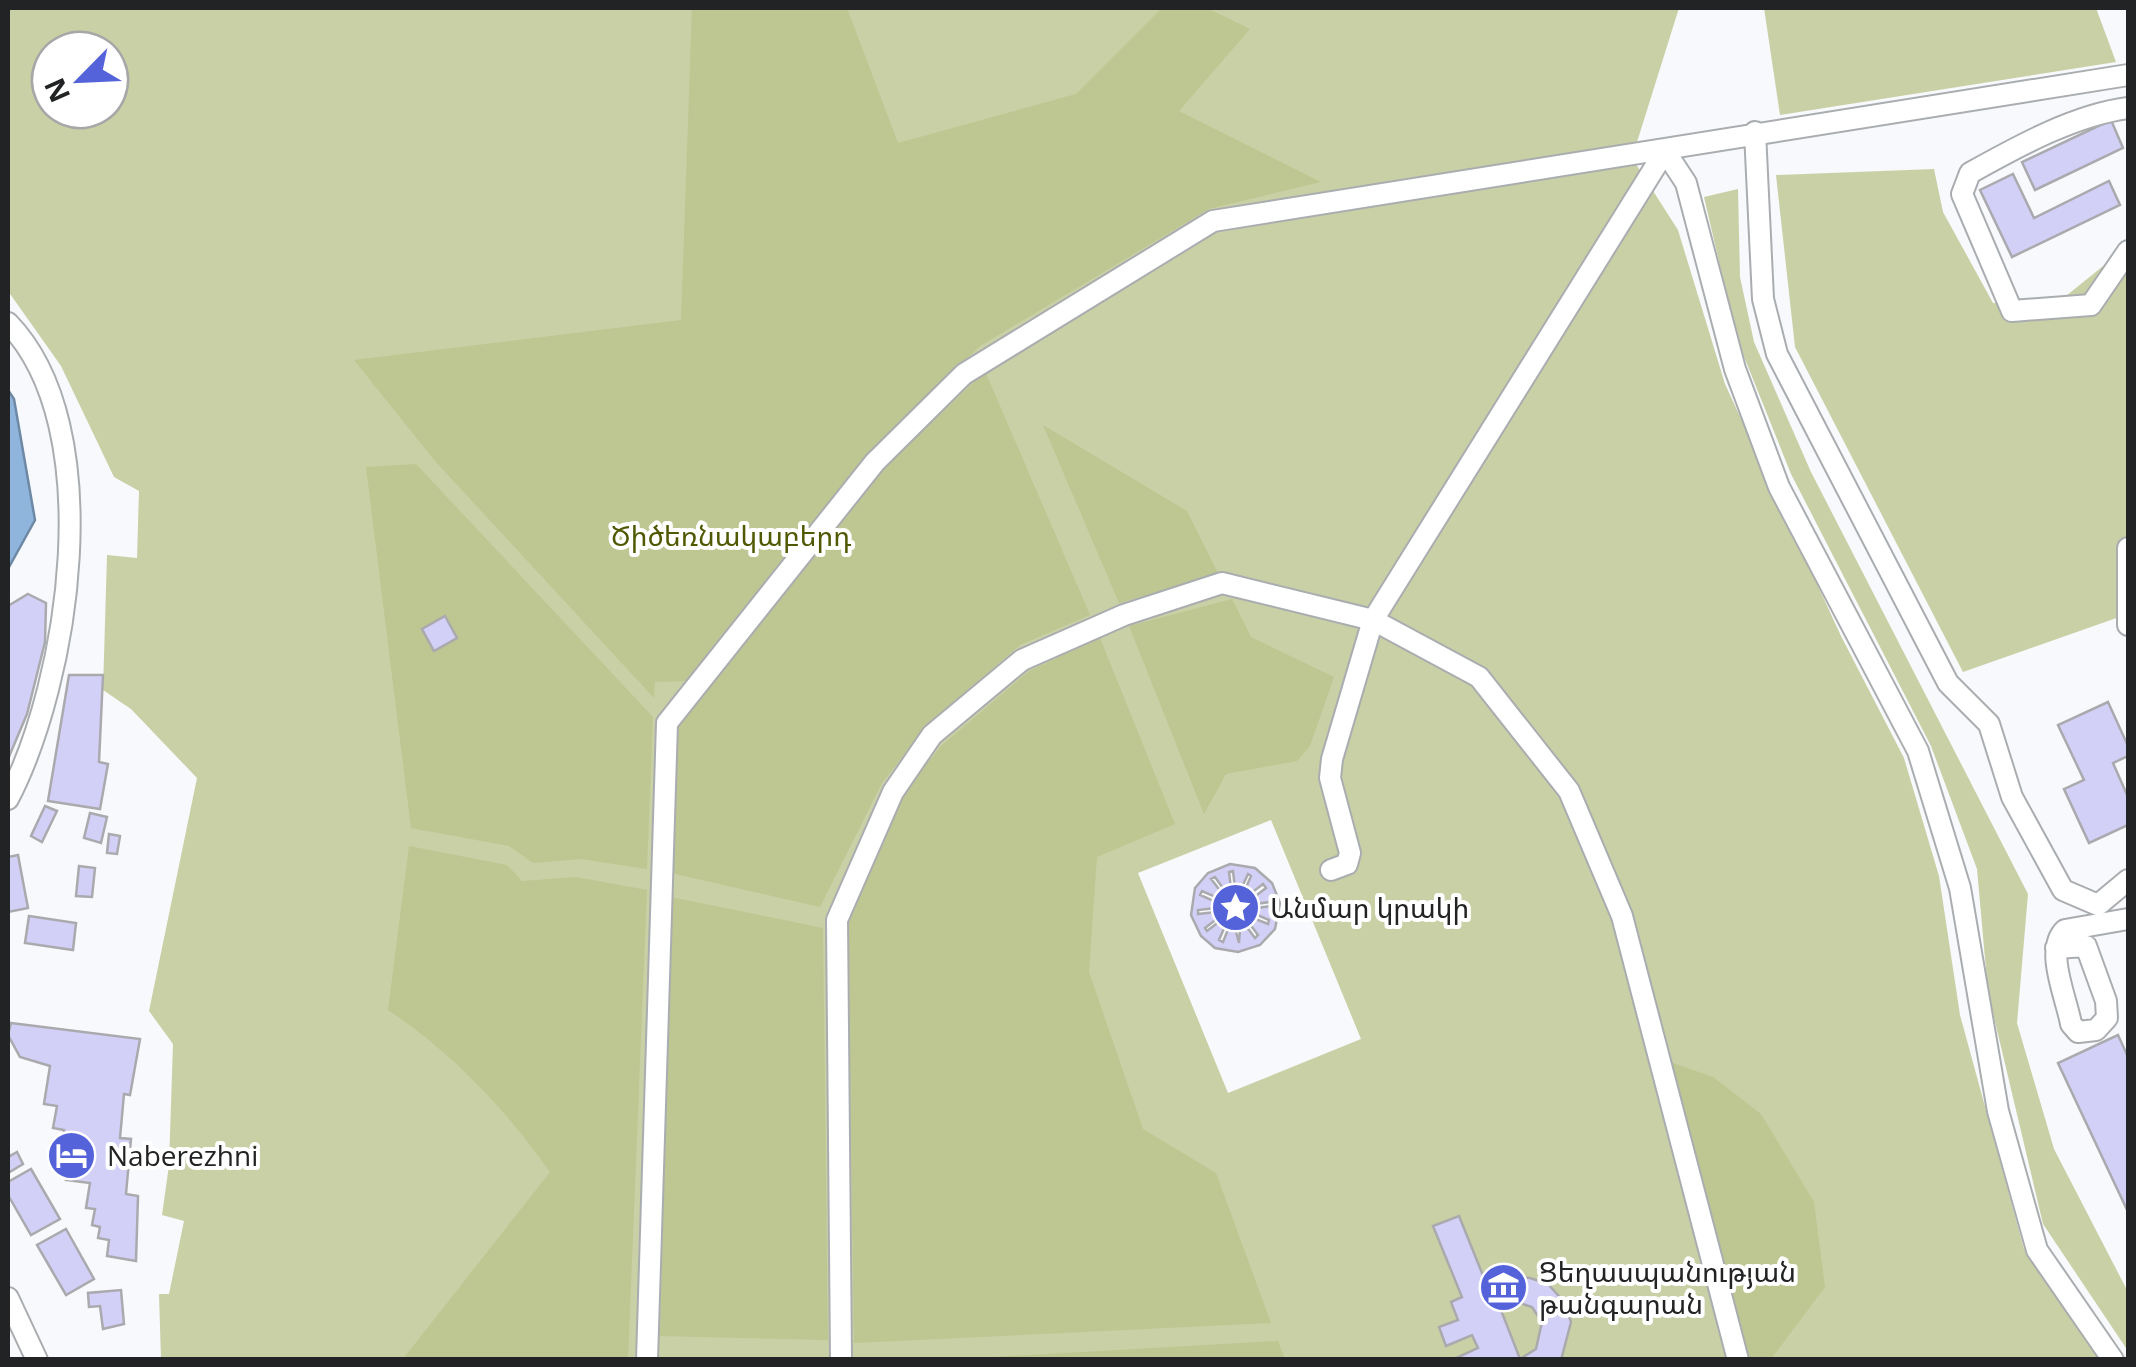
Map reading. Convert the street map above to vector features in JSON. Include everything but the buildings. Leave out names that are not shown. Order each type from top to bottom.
[{"type":"street","points":[[646,1360],[658,881],[667,722],[874,462],[964,374],[998,357],[1213,221],[2128,75]]},
{"type":"street","points":[[2128,108],[2112,110],[2020,146],[1970,173],[1962,194],[2012,311],[2091,305],[2128,251]]},
{"type":"street","points":[[1755,132],[1763,299],[1777,354],[1948,682],[1989,724],[2012,797],[2063,890],[2098,905],[2128,880]]},
{"type":"street","points":[[1331,870],[1347,864],[1350,853],[1330,778],[1332,759],[1373,620],[1666,151]]},
{"type":"street","points":[[1666,151],[1686,184],[1735,369],[1780,488],[1918,752],[1960,888],[1998,1111],[2037,1250],[2113,1360]]},
{"type":"street","points":[[8,323],[35,361],[54,412],[70,478],[57,658],[30,756],[8,799]]},
{"type":"street","points":[[2128,548],[2128,625]]},
{"type":"street","points":[[841,1360],[837,920],[893,792],[932,735],[1022,660],[1110,620],[1222,583],[1373,620],[1479,677],[1569,791],[1622,916],[1738,1360]]},
{"type":"street","points":[[2056,948],[2065,930],[2128,919]]},
{"type":"street","points":[[8,1298],[36,1360]]},
{"type":"green space","name":"Ծիծեռնակաբերդ","points":[[8,8],[1679,8],[1632,158],[1678,230],[1725,384],[1841,636],[1904,758],[1939,876],[1960,1015],[2024,1249],[2099,1359],[161,1359],[159,1294],[169,1294],[184,1221],[162,1215],[169,1165],[173,1044],[149,1011],[197,778],[131,709],[103,690],[107,555],[137,558],[139,491],[114,477],[61,366],[8,291]],"holes":[[[1271,820],[1361,1039],[1228,1093],[1138,873]]]},
{"type":"green space","points":[[692,8],[847,8],[898,143],[1076,94],[1162,8],[1207,8],[1250,29],[1179,111],[1321,182],[1209,209],[980,346],[867,456],[690,681],[655,682],[654,698],[435,461],[354,360],[681,320]]},
{"type":"green space","points":[[1764,8],[2096,8],[2116,62],[1780,115]]},
{"type":"green space","points":[[1934,169],[1943,212],[1993,303],[2061,300],[2128,246],[2128,538],[2120,542],[2125,615],[1963,672],[1795,347],[1776,175]]},
{"type":"green space","points":[[1738,189],[1740,277],[1754,342],[1811,472],[2028,894],[2017,1023],[2054,1149],[2128,1292],[2128,1351],[2043,1224],[1988,992],[1977,869],[1931,746],[1791,474],[1737,339],[1704,197]]},
{"type":"green space","points":[[985,371],[1090,615],[1020,645],[926,726],[882,783],[820,907],[671,873],[675,729],[880,472]]},
{"type":"green space","points":[[1043,425],[1187,511],[1219,575],[1119,603]]},
{"type":"green space","points":[[416,464],[653,717],[647,869],[581,859],[533,863],[509,846],[411,828],[366,467]]},
{"type":"green space","points":[[1232,599],[1251,637],[1334,677],[1310,746],[1297,761],[1226,774],[1204,814],[1129,626]]},
{"type":"green space","points":[[1100,638],[1175,824],[1097,857],[1089,972],[1143,1129],[1216,1173],[1271,1323],[854,1343],[848,921],[899,799],[941,746],[1029,671]]},
{"type":"green space","points":[[409,846],[507,865],[522,881],[576,877],[647,890],[628,1359],[403,1359],[550,1172],[476,1084],[388,1010]]},
{"type":"green space","points":[[671,897],[823,928],[828,1340],[660,1336]]},
{"type":"green space","points":[[1670,1062],[1713,1077],[1761,1114],[1814,1202],[1825,1287],[1771,1359],[1744,1359]]},
{"type":"green space","points":[[1278,1341],[1285,1359],[957,1359]]},
{"type":"water","points":[[8,390],[14,399],[35,520],[8,569]]},
{"type":"place","name":"Անմար կրակի","points":[[1235,908]]},
{"type":"place","name":"Naberezhni","points":[[72,1156]]},
{"type":"place","name":"Ցեղասպանության թանգարան","points":[[1504,1288]]}]
